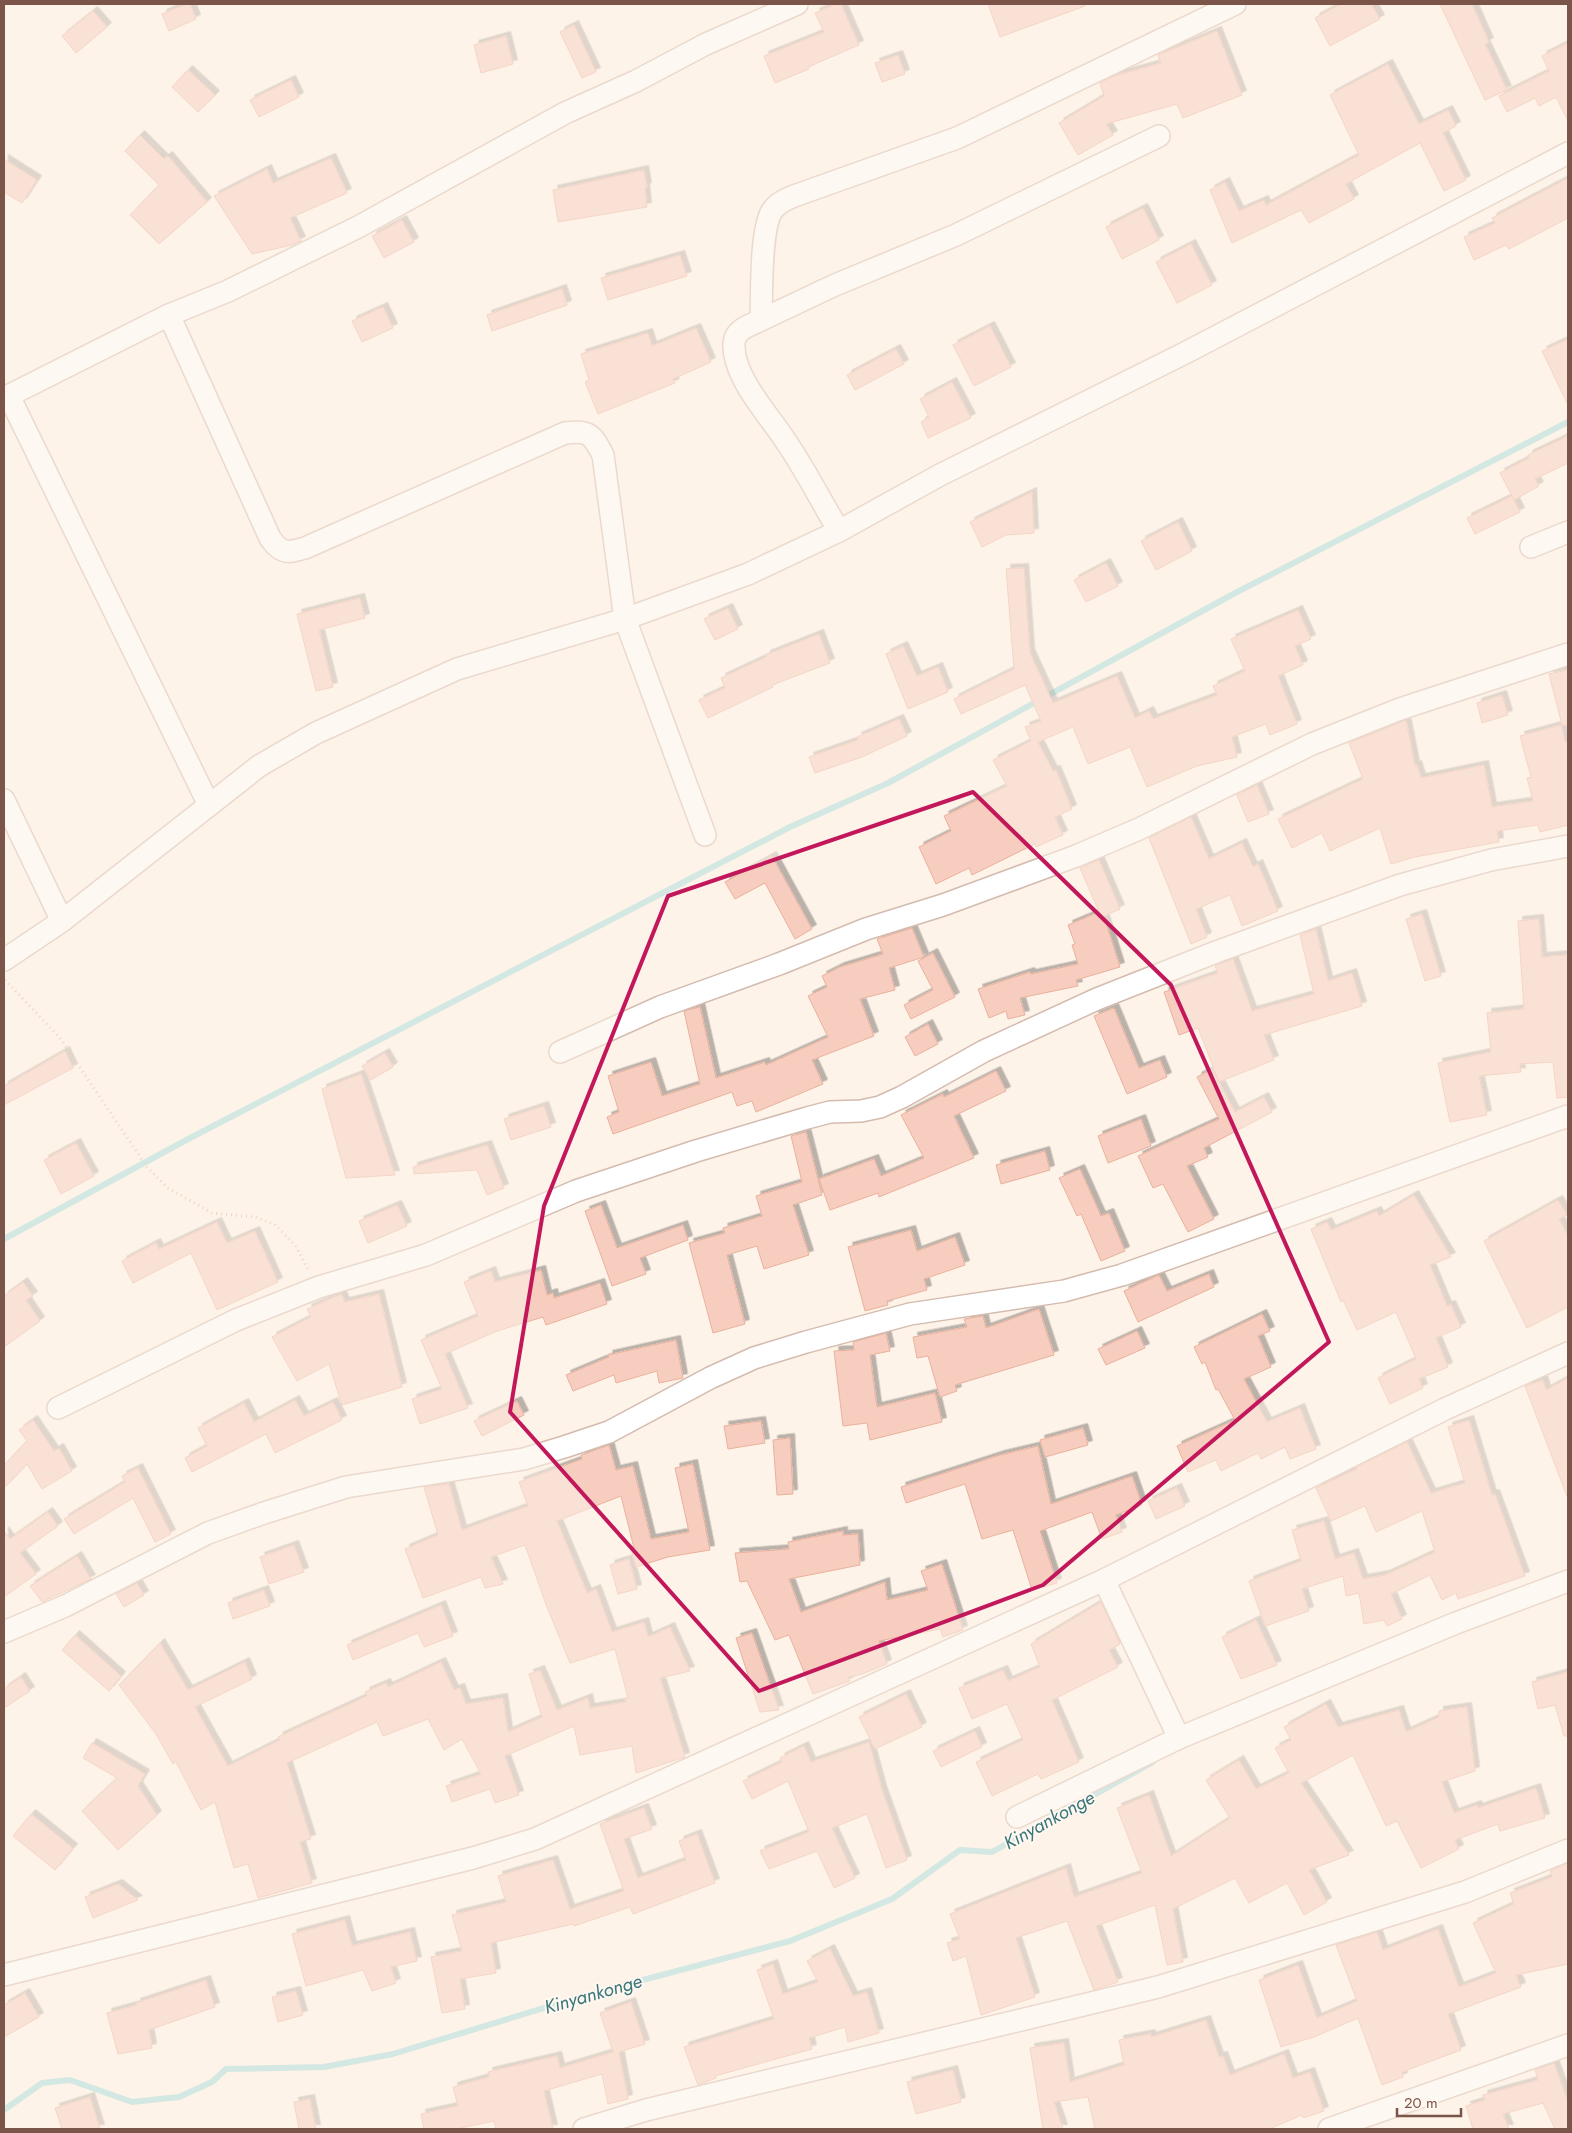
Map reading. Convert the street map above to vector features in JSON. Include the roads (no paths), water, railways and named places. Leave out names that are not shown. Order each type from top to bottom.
[{"type":"street","points":[[209,805],[6,397],[169,315],[228,291],[350,231],[565,113],[636,81],[714,41],[797,4]]},
{"type":"street","points":[[761,320],[766,227],[771,212],[779,203],[957,138],[1235,4]]},
{"type":"street","points":[[839,532],[786,440],[743,377],[736,359],[734,342],[740,330],[835,285],[956,235],[1158,136]]},
{"type":"street","points":[[4,960],[62,921],[259,766],[316,733],[457,669],[625,619],[718,586],[839,532],[949,470],[1183,354],[1568,153]]},
{"type":"street","points":[[169,315],[270,538],[277,548],[290,552],[305,548],[565,433],[581,431],[594,437],[603,455],[625,619],[705,835]]},
{"type":"street","points":[[1531,546],[1568,532]]},
{"type":"street","points":[[560,1052],[660,1007],[779,964],[866,929],[943,905],[1076,856],[1156,821],[1312,744],[1400,709],[1568,654]]},
{"type":"street","points":[[4,800],[62,921]]},
{"type":"street","points":[[58,1408],[236,1320],[319,1287],[426,1255],[576,1191],[696,1151],[814,1116],[880,1107],[902,1097],[984,1051],[1096,998],[1216,952],[1400,886],[1491,860],[1568,846]]},
{"type":"street","points":[[4,1632],[65,1606],[208,1533],[264,1513],[346,1488],[524,1459],[564,1447],[609,1432],[710,1378],[754,1358],[910,1314],[1064,1291],[1122,1275],[1568,1116]]},
{"type":"street","points":[[4,1975],[473,1858],[535,1839],[907,1672],[1104,1580],[1445,1409],[1568,1352]]},
{"type":"street","points":[[1104,1580],[1179,1738]]},
{"type":"street","points":[[1016,1816],[1179,1738],[1456,1623],[1568,1581]]},
{"type":"street","points":[[584,2129],[646,2110],[1158,1988],[1457,1895],[1568,1850]]},
{"type":"street","points":[[1329,2129],[1568,2045]]},
{"type":"waterway","points":[[4,1239],[190,1138],[790,827],[888,783],[1237,592],[1568,422]]},
{"type":"waterway","name":"Kinyankonge","points":[[4,2110],[42,2083],[70,2080],[132,2102],[179,2097],[212,2082],[226,2069],[324,2067],[393,2054],[590,1994],[790,1941],[892,1899],[960,1850],[992,1852],[1153,1762]]}]
